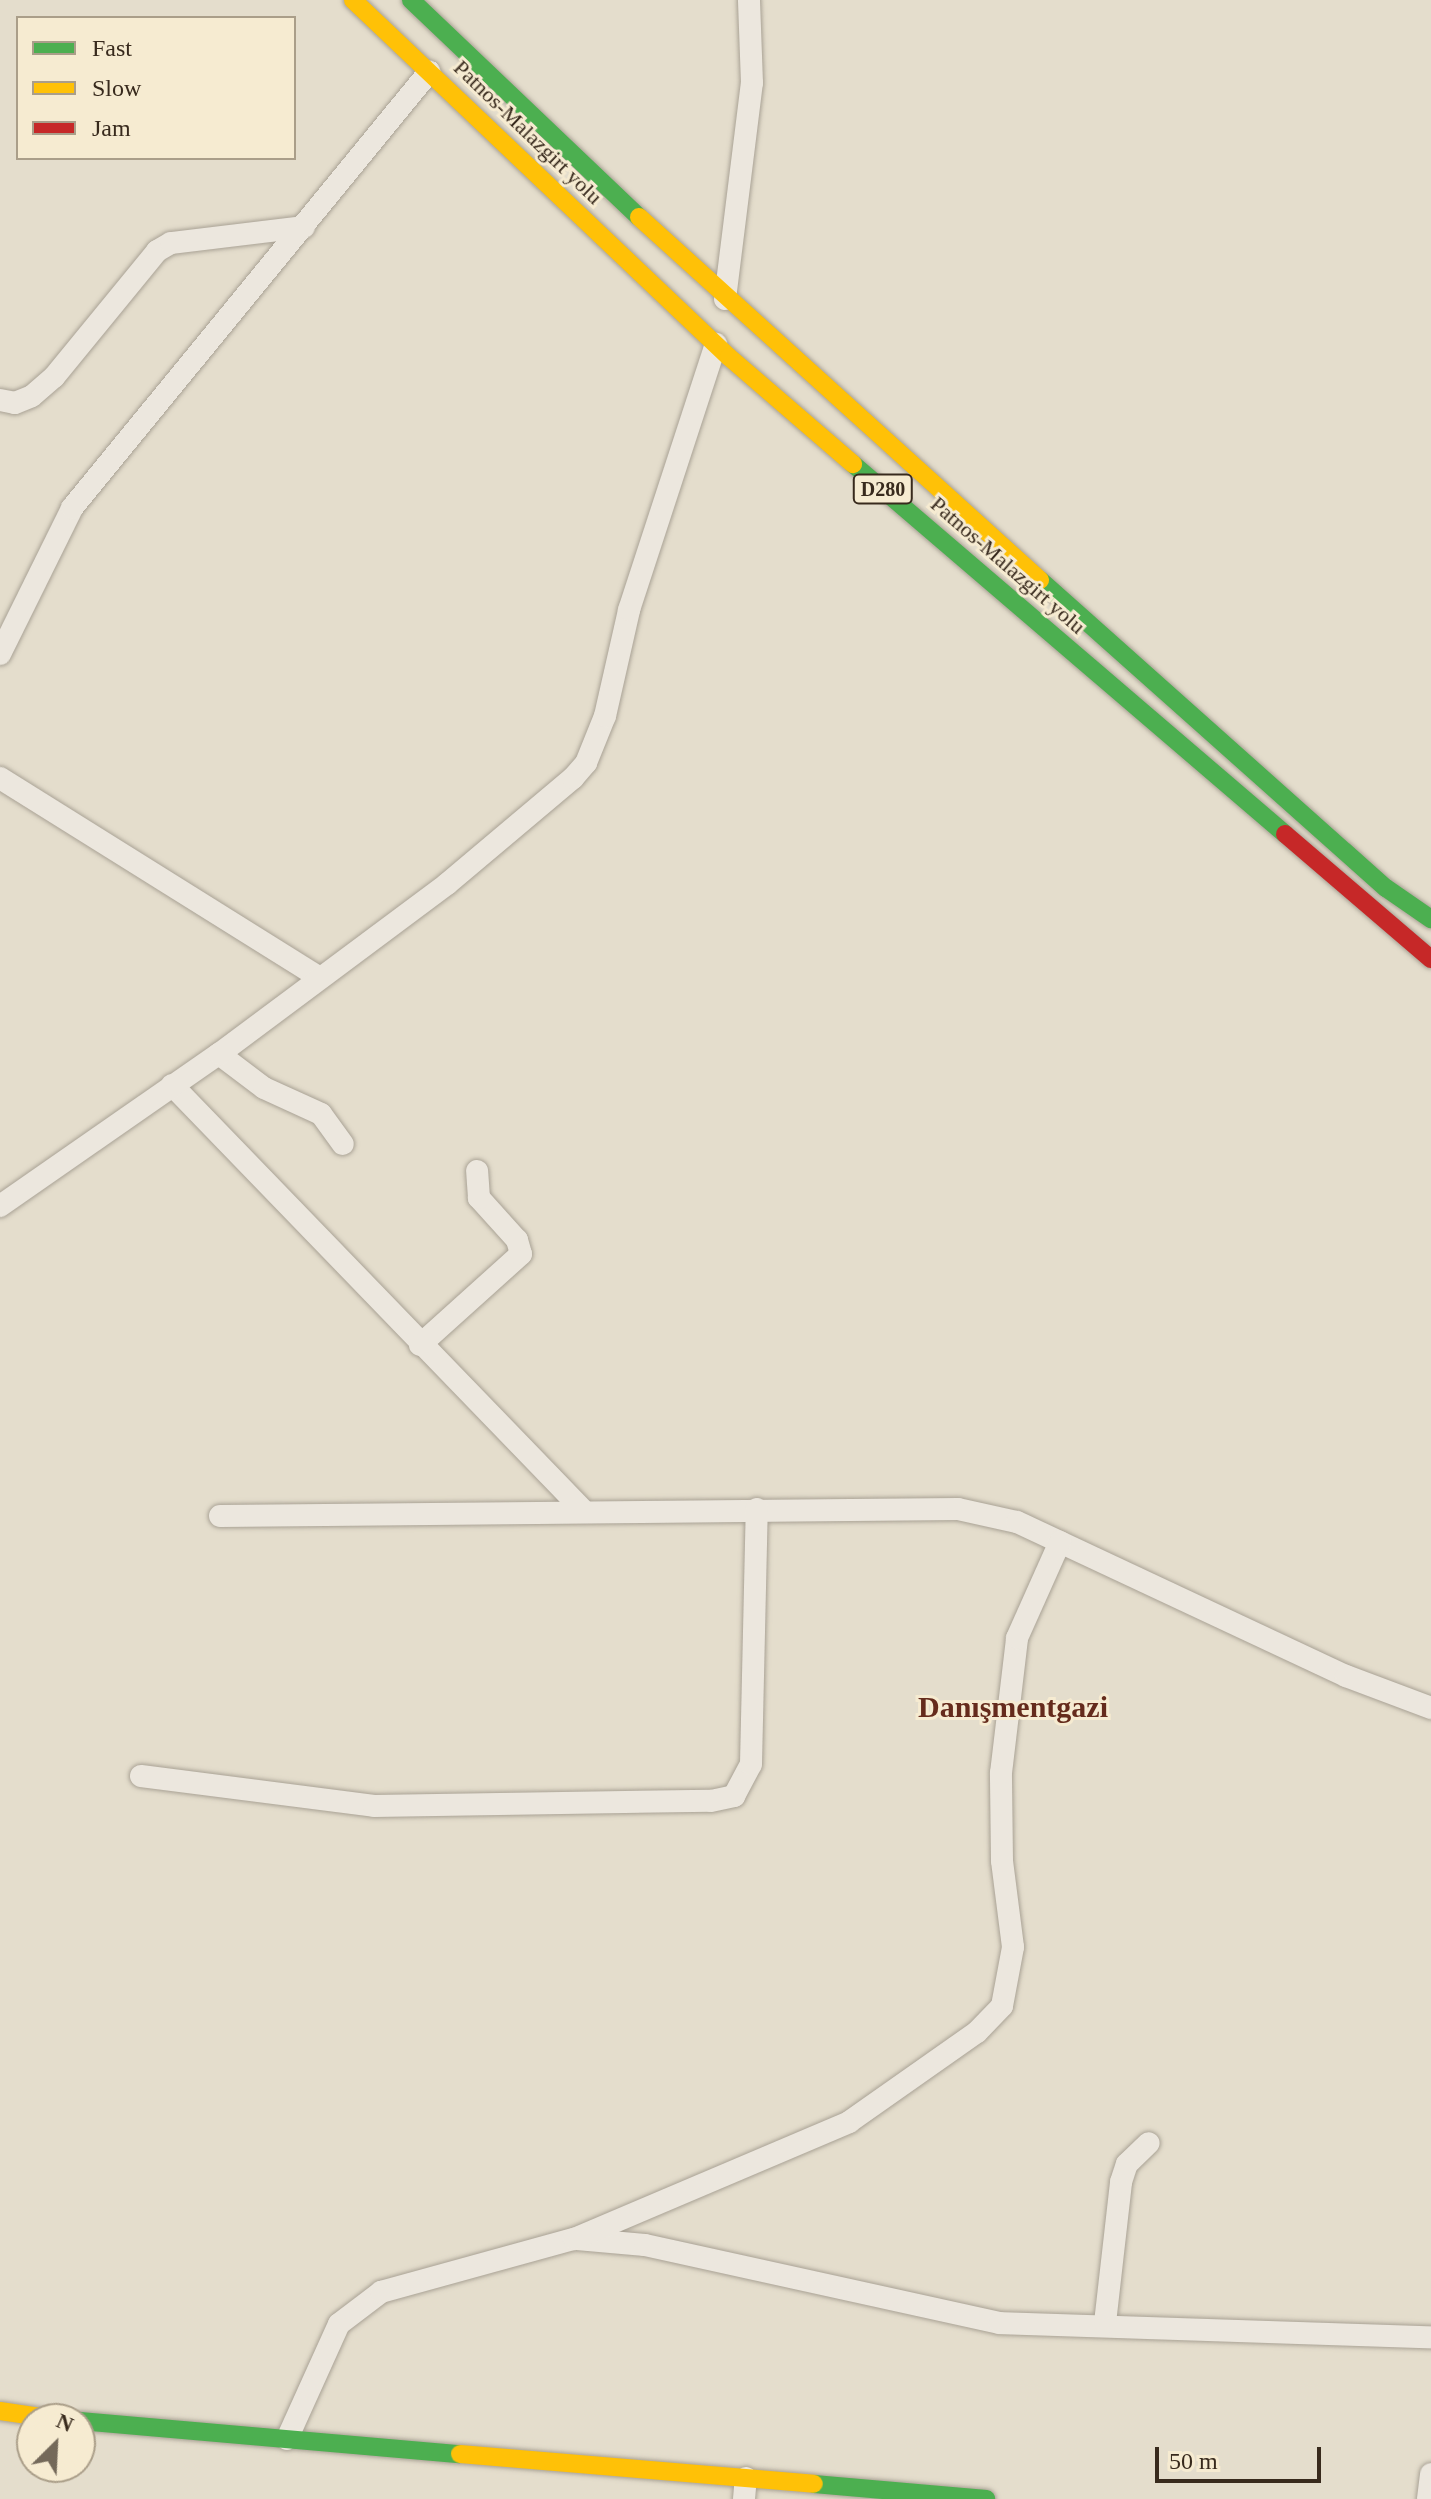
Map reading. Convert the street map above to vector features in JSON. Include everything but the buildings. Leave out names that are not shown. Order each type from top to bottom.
[{"type":"main road","name":"Patnos-Malazgirt yolu","points":[[353,0],[716,344],[1431,959]]},
{"type":"main road","name":"D280","points":[[411,0],[725,299],[1386,888],[1431,919]]},
{"type":"main road","points":[[96,2422],[287,2439],[745,2489],[986,2499]]},
{"type":"street","points":[[725,299],[752,83],[749,0]]},
{"type":"street","points":[[0,654],[72,508],[429,72]]},
{"type":"street","points":[[0,400],[15,403],[32,396],[54,377],[157,251],[171,243],[304,227]]},
{"type":"street","points":[[0,1206],[219,1054],[317,976],[447,884],[586,763],[605,716],[629,610],[716,344]]},
{"type":"street","points":[[0,778],[317,976]]},
{"type":"street","points":[[219,1054],[264,1088],[321,1114],[343,1144]]},
{"type":"street","points":[[172,1085],[420,1345],[584,1511]]},
{"type":"street","points":[[420,1345],[521,1254],[517,1240],[479,1198],[477,1171]]},
{"type":"street","points":[[141,1776],[374,1806],[711,1801],[734,1796],[751,1764],[757,1509]]},
{"type":"street","points":[[220,1516],[958,1509],[1017,1522],[1346,1676],[1431,1708]]},
{"type":"street","points":[[287,2439],[339,2324],[381,2292],[574,2239],[849,2122],[977,2032],[1002,2006],[1013,1947],[1002,1861],[1001,1773],[1017,1638],[1060,1542]]},
{"type":"street","points":[[1105,2323],[1121,2182],[1127,2164],[1149,2143]]},
{"type":"street","points":[[574,2239],[645,2245],[1000,2323],[1105,2323],[1431,2337]]},
{"type":"street","points":[[1428,2499],[1431,2474]]},
{"type":"traffic: fast","points":[[411,0],[639,217]]},
{"type":"traffic: fast","points":[[853,464],[1285,834]]},
{"type":"traffic: fast","points":[[1040,580],[1386,888],[1431,919]]},
{"type":"traffic: fast","points":[[96,2422],[460,2454]]},
{"type":"traffic: fast","points":[[814,2484],[986,2499]]},
{"type":"traffic: slow","points":[[353,0],[729,357],[853,464]]},
{"type":"traffic: slow","points":[[639,217],[1040,580]]},
{"type":"traffic: slow","points":[[0,2411],[16,2413]]},
{"type":"traffic: slow","points":[[460,2454],[814,2484]]},
{"type":"traffic: jam","points":[[1285,834],[1431,959]]},
{"type":"district","name":"Danışmentgazi","points":[[1013,1707]]}]
